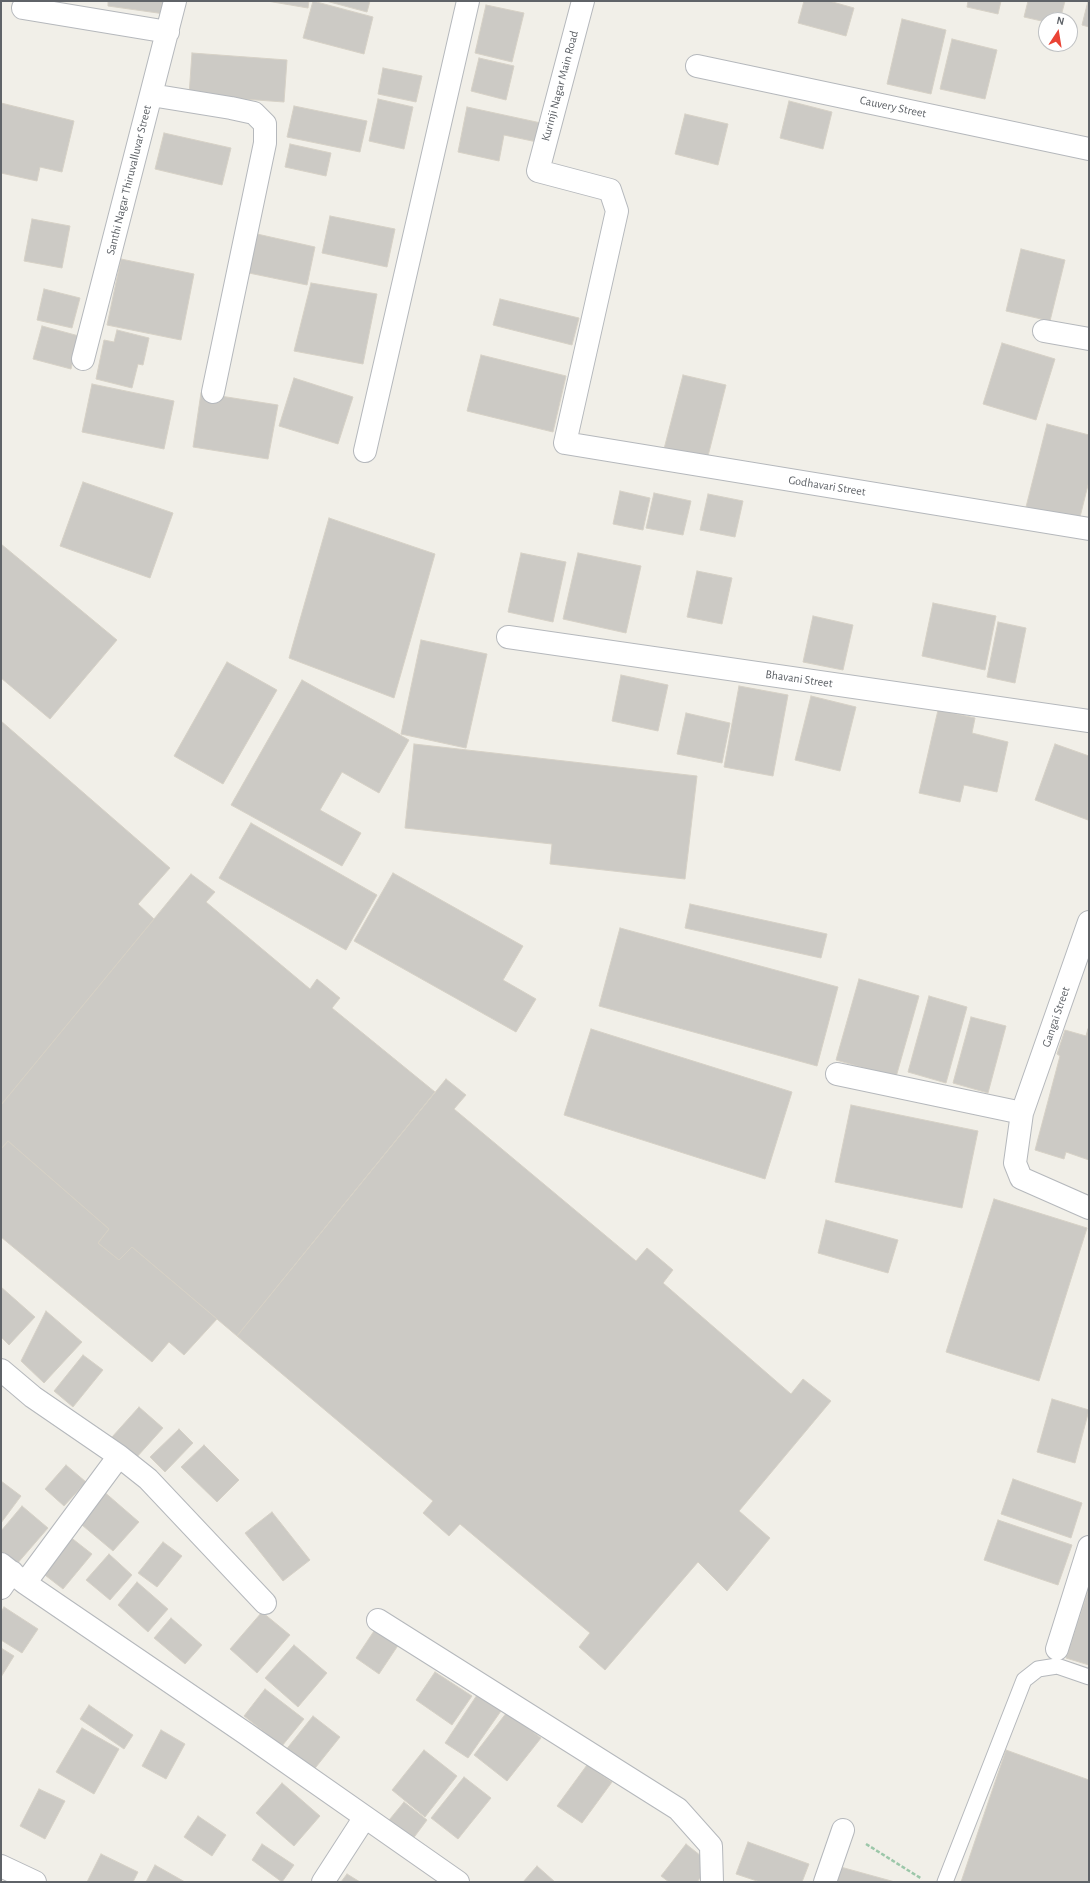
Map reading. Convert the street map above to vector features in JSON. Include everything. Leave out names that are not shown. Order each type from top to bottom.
[{"type":"street","name":"Santhi Nagar Thiruvalluvar Street","points":[[83,359],[175,1]]},
{"type":"street","points":[[365,451],[468,1]]},
{"type":"street","name":"Kurinji Nagar Main Road","points":[[565,443],[618,211],[610,190],[538,171],[583,1]]},
{"type":"street","points":[[23,8],[168,32]]},
{"type":"street","name":"Cauvery Street","points":[[697,66],[1089,149]]},
{"type":"street","points":[[151,95],[254,113],[265,124],[265,142],[213,392]]},
{"type":"street","points":[[1044,331],[1089,339]]},
{"type":"street","name":"Godhavari Street","points":[[565,443],[1089,530]]},
{"type":"street","name":"Bhavani Street","points":[[508,637],[1089,721]]},
{"type":"street","name":"Gangai Street","points":[[1089,922],[1022,1113],[1015,1163],[1021,1178],[1089,1208]]},
{"type":"street","points":[[837,1074],[1022,1113]]},
{"type":"street","points":[[1,1370],[32,1397],[119,1456],[148,1479],[265,1603]]},
{"type":"street","points":[[119,1456],[10,1577],[365,1817],[458,1882]]},
{"type":"street","points":[[1057,1649],[1089,1547]]},
{"type":"street","points":[[378,1620],[678,1809],[711,1846],[712,1882]]},
{"type":"street","points":[[323,1882],[365,1817]]},
{"type":"street","points":[[825,1882],[843,1830]]},
{"type":"street","points":[[1,1866],[35,1882]]},
{"type":"lane","points":[[945,1882],[1024,1680],[1038,1669],[1057,1666],[1089,1677]]},
{"type":"path","points":[[843,1830],[927,1882]]},
{"type":"building","points":[[108,1],[167,1],[165,14],[108,6]]},
{"type":"building","points":[[267,1],[309,1],[308,8]]},
{"type":"building","points":[[313,1],[373,17],[364,54],[303,38]]},
{"type":"building","points":[[326,1],[370,1],[367,12]]},
{"type":"building","points":[[804,1],[829,1],[854,8],[846,36],[798,23]]},
{"type":"building","points":[[968,1],[1001,1],[998,14],[967,7]]},
{"type":"building","points":[[1028,1],[1065,1],[1062,12],[1038,12],[1038,20],[1024,17]]},
{"type":"building","points":[[1089,1],[1089,27],[1082,25]]},
{"type":"building","points":[[486,5],[524,13],[512,62],[475,53]]},
{"type":"building","points":[[902,19],[946,30],[931,94],[887,84]]},
{"type":"building","points":[[952,39],[997,50],[985,99],[940,89]]},
{"type":"building","points":[[192,53],[287,60],[284,102],[189,95]]},
{"type":"building","points":[[479,58],[514,66],[506,100],[471,91]]},
{"type":"building","points":[[383,68],[422,76],[416,102],[378,94]]},
{"type":"building","points":[[378,99],[413,107],[404,149],[369,141]]},
{"type":"building","points":[[789,101],[832,112],[823,149],[780,138]]},
{"type":"building","points":[[1,103],[74,121],[62,172],[40,167],[37,181],[1,173]]},
{"type":"building","points":[[294,106],[367,121],[360,152],[287,137]]},
{"type":"building","points":[[467,107],[541,123],[537,142],[504,135],[499,161],[458,152]]},
{"type":"building","points":[[685,114],[728,124],[718,165],[675,154]]},
{"type":"building","points":[[164,133],[231,148],[222,185],[155,169]]},
{"type":"building","points":[[290,144],[331,153],[326,176],[285,167]]},
{"type":"building","points":[[330,216],[395,229],[387,267],[322,253]]},
{"type":"building","points":[[32,219],[70,226],[62,268],[24,261]]},
{"type":"building","points":[[257,234],[315,247],[307,285],[244,272]]},
{"type":"building","points":[[1021,249],[1065,260],[1050,321],[1006,311]]},
{"type":"building","points":[[121,259],[194,274],[181,340],[107,325]]},
{"type":"building","points":[[311,283],[377,294],[363,364],[294,351]]},
{"type":"building","points":[[44,289],[80,298],[72,328],[37,320]]},
{"type":"building","points":[[500,299],[579,318],[572,345],[493,325]]},
{"type":"building","points":[[42,326],[79,336],[71,369],[33,359]]},
{"type":"building","points":[[117,330],[149,338],[143,365],[138,364],[132,388],[96,379],[104,340],[114,342]]},
{"type":"building","points":[[1002,343],[1055,359],[1036,420],[983,404]]},
{"type":"building","points":[[481,355],[566,376],[553,432],[467,411]]},
{"type":"building","points":[[683,375],[726,385],[707,460],[664,449]]},
{"type":"building","points":[[294,378],[353,397],[338,444],[279,426]]},
{"type":"building","points":[[92,384],[174,401],[164,449],[82,432]]},
{"type":"building","points":[[201,393],[278,405],[268,459],[193,447]]},
{"type":"building","points":[[1047,424],[1089,435],[1089,481],[1079,521],[1026,507]]},
{"type":"building","points":[[83,482],[173,513],[150,578],[60,546]]},
{"type":"building","points":[[620,491],[650,498],[643,530],[613,524]]},
{"type":"building","points":[[654,493],[691,501],[683,535],[646,528]]},
{"type":"building","points":[[708,494],[743,501],[735,537],[700,530]]},
{"type":"building","points":[[329,518],[435,554],[394,698],[289,658]]},
{"type":"building","points":[[1,544],[117,640],[50,719],[1,678]]},
{"type":"building","points":[[521,553],[566,562],[553,622],[508,612]]},
{"type":"building","points":[[578,553],[641,566],[626,633],[563,619]]},
{"type":"building","points":[[697,571],[732,578],[722,624],[687,617]]},
{"type":"building","points":[[933,603],[996,616],[985,670],[922,656]]},
{"type":"building","points":[[813,616],[853,625],[843,670],[803,662]]},
{"type":"building","points":[[998,622],[1026,628],[1015,683],[987,677]]},
{"type":"building","points":[[421,640],[487,654],[466,748],[401,734]]},
{"type":"building","points":[[227,662],[277,690],[223,784],[174,756]]},
{"type":"building","points":[[621,675],[668,685],[658,731],[612,721]]},
{"type":"building","points":[[302,680],[409,740],[379,793],[342,772],[320,810],[361,833],[342,866],[231,805]]},
{"type":"building","points":[[739,686],[788,695],[773,776],[724,767]]},
{"type":"building","points":[[811,696],[856,707],[840,771],[795,760]]},
{"type":"building","points":[[938,710],[975,718],[972,733],[1008,742],[997,792],[964,785],[960,802],[919,793]]},
{"type":"building","points":[[686,713],[730,723],[722,763],[677,754]]},
{"type":"building","points":[[1,721],[170,868],[138,904],[154,919],[1,1105]]},
{"type":"building","points":[[414,744],[697,776],[685,879],[550,864],[552,844],[405,828]]},
{"type":"building","points":[[1055,744],[1089,756],[1088,820],[1035,800]]},
{"type":"building","points":[[251,823],[377,895],[346,950],[219,878]]},
{"type":"building","points":[[393,873],[523,946],[503,980],[536,999],[516,1032],[354,941]]},
{"type":"building","points":[[191,874],[215,892],[206,902],[310,989],[317,979],[340,998],[332,1008],[435,1092],[237,1336],[132,1247],[119,1260],[98,1243],[109,1229],[8,1141],[1,1149],[1,1105]]},
{"type":"building","points":[[690,904],[827,934],[821,958],[685,928]]},
{"type":"building","points":[[620,928],[838,987],[817,1066],[599,1006]]},
{"type":"building","points":[[859,979],[919,996],[896,1077],[836,1060]]},
{"type":"building","points":[[929,996],[967,1007],[946,1083],[908,1072]]},
{"type":"building","points":[[971,1017],[1006,1026],[988,1093],[953,1083]]},
{"type":"building","points":[[591,1029],[792,1092],[765,1179],[564,1115]]},
{"type":"building","points":[[1088,1029],[1089,1160],[1066,1152],[1064,1159],[1035,1150],[1060,1056],[1057,1054],[1065,1030],[1086,1036]]},
{"type":"building","points":[[446,1079],[466,1095],[454,1109],[636,1261],[647,1248],[673,1270],[663,1283],[791,1394],[803,1379],[831,1401],[739,1511],[770,1538],[727,1591],[698,1562],[605,1670],[579,1647],[590,1633],[460,1524],[449,1536],[423,1513],[433,1501],[237,1336]]},
{"type":"building","points":[[851,1105],[978,1131],[962,1208],[835,1182]]},
{"type":"building","points":[[8,1141],[109,1229],[98,1243],[119,1260],[132,1247],[217,1319],[184,1355],[169,1342],[152,1362],[1,1237],[1,1149]]},
{"type":"building","points":[[994,1199],[1087,1228],[1039,1381],[946,1352]]},
{"type":"building","points":[[826,1220],[898,1240],[888,1273],[818,1253]]},
{"type":"building","points":[[1,1287],[35,1317],[9,1345],[1,1337]]},
{"type":"building","points":[[46,1311],[82,1342],[44,1383],[21,1361]]},
{"type":"building","points":[[83,1355],[103,1370],[73,1407],[54,1391]]},
{"type":"building","points":[[1052,1399],[1089,1410],[1075,1463],[1037,1452]]},
{"type":"building","points":[[139,1407],[163,1428],[136,1458],[112,1437]]},
{"type":"building","points":[[179,1429],[193,1443],[165,1472],[150,1457]]},
{"type":"building","points":[[204,1445],[239,1480],[217,1502],[181,1467]]},
{"type":"building","points":[[66,1465],[86,1482],[64,1506],[45,1489]]},
{"type":"building","points":[[1013,1479],[1082,1503],[1071,1538],[1001,1514]]},
{"type":"building","points":[[1,1481],[21,1496],[1,1523]]},
{"type":"building","points":[[102,1490],[139,1522],[113,1551],[76,1520]]},
{"type":"building","points":[[22,1506],[48,1528],[16,1565],[1,1552],[1,1531]]},
{"type":"building","points":[[272,1512],[310,1560],[283,1581],[245,1533]]},
{"type":"building","points":[[998,1520],[1072,1545],[1058,1585],[984,1560]]},
{"type":"building","points":[[69,1536],[92,1554],[63,1589],[41,1572]]},
{"type":"building","points":[[163,1542],[182,1556],[157,1587],[138,1573]]},
{"type":"building","points":[[109,1554],[132,1575],[110,1600],[86,1580]]},
{"type":"building","points":[[137,1582],[168,1609],[148,1632],[118,1605]]},
{"type":"building","points":[[1089,1588],[1089,1665],[1066,1658]]},
{"type":"building","points":[[4,1607],[38,1629],[22,1653],[1,1640],[1,1612]]},
{"type":"building","points":[[262,1612],[290,1635],[257,1673],[230,1649]]},
{"type":"building","points":[[171,1618],[202,1645],[185,1664],[154,1638]]},
{"type":"building","points":[[376,1628],[399,1644],[379,1674],[356,1658]]},
{"type":"building","points":[[294,1645],[327,1673],[298,1707],[265,1678]]},
{"type":"building","points":[[1,1648],[14,1656],[1,1677]]},
{"type":"building","points":[[435,1672],[472,1696],[452,1725],[416,1700]]},
{"type":"building","points":[[265,1689],[304,1719],[282,1746],[244,1716]]},
{"type":"building","points":[[477,1695],[501,1711],[468,1758],[445,1743]]},
{"type":"building","points":[[89,1705],[133,1735],[124,1749],[80,1719]]},
{"type":"building","points":[[507,1712],[541,1738],[507,1781],[474,1755]]},
{"type":"building","points":[[313,1716],[340,1737],[312,1772],[285,1751]]},
{"type":"building","points":[[82,1728],[119,1749],[94,1794],[56,1772]]},
{"type":"building","points":[[161,1730],[185,1744],[166,1779],[142,1766]]},
{"type":"building","points":[[424,1750],[457,1776],[425,1817],[392,1790]]},
{"type":"building","points":[[1006,1750],[1089,1780],[1089,1882],[961,1882]]},
{"type":"building","points":[[587,1765],[612,1782],[582,1823],[557,1806]]},
{"type":"building","points":[[464,1777],[491,1798],[458,1839],[431,1818]]},
{"type":"building","points":[[282,1783],[320,1816],[294,1846],[256,1813]]},
{"type":"building","points":[[39,1789],[65,1801],[45,1839],[20,1826]]},
{"type":"building","points":[[404,1802],[427,1820],[409,1844],[385,1825]]},
{"type":"building","points":[[198,1816],[226,1835],[212,1856],[184,1837]]},
{"type":"building","points":[[748,1842],[809,1864],[802,1882],[760,1882],[736,1874]]},
{"type":"building","points":[[262,1844],[294,1865],[282,1882],[252,1860]]},
{"type":"building","points":[[686,1844],[711,1864],[697,1882],[669,1882],[661,1876]]},
{"type":"building","points":[[101,1854],[138,1872],[133,1882],[87,1882]]},
{"type":"building","points":[[155,1865],[185,1882],[146,1882]]},
{"type":"building","points":[[537,1866],[555,1882],[523,1882]]},
{"type":"building","points":[[837,1866],[895,1882],[832,1882]]},
{"type":"building","points":[[347,1874],[360,1882],[341,1882]]}]
